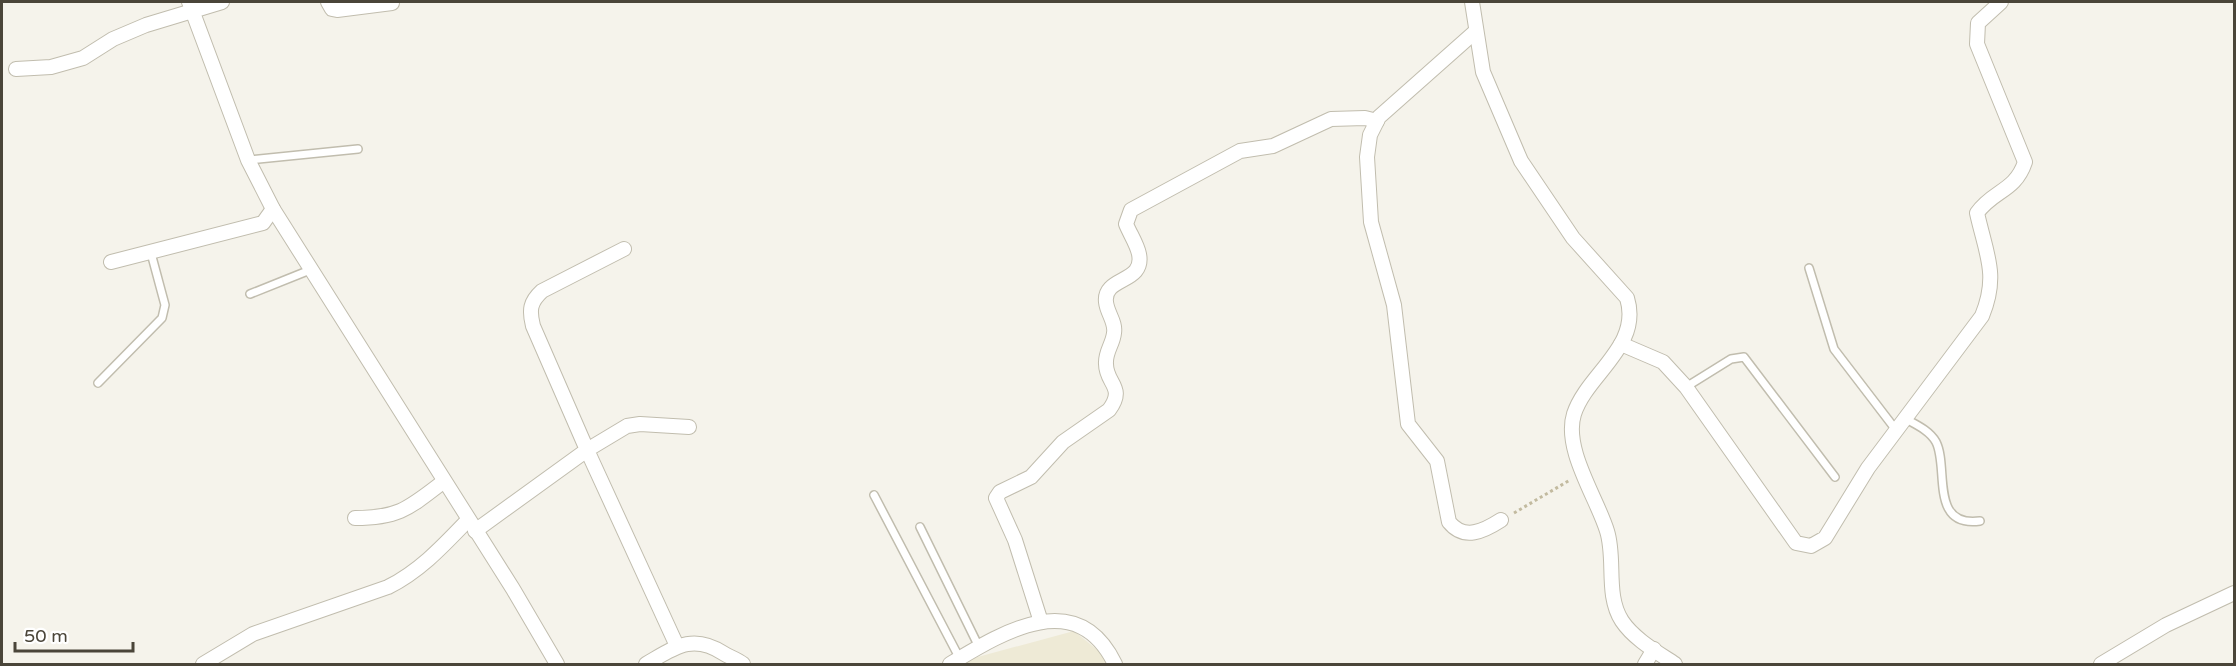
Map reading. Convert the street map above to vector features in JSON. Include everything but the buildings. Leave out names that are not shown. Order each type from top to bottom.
[{"type":"street","points":[[16,69],[51,67],[83,58],[112,39],[190,5],[222,2]]},
{"type":"street","points":[[328,2],[332,9],[337,10],[392,3]]},
{"type":"street","points":[[1472,2],[1483,72],[1521,161],[1574,238],[1627,298],[1630,308],[1629,331],[1578,405],[1573,417],[1572,431],[1582,473],[1600,510],[1608,535],[1614,598],[1621,620],[1635,636],[1675,664]]},
{"type":"street","points":[[1621,344],[1663,362],[1686,387],[1800,546],[1811,546],[1825,538],[1868,468],[1898,432],[1982,316],[1989,298],[1992,279],[1977,213],[1984,203],[2020,178],[2025,162],[1977,44],[1978,22],[2001,2]]},
{"type":"street","points":[[190,5],[248,160],[273,209],[557,664]]},
{"type":"street","points":[[1476,31],[1377,121],[1370,135],[1367,157],[1371,222],[1394,305],[1404,409],[1408,424],[1437,460],[1449,522],[1454,528],[1464,532],[1484,531],[1501,520]]},
{"type":"street","points":[[1041,622],[1015,540],[996,498],[1000,492],[1031,477],[1063,442],[1109,410],[1114,404],[1116,391],[1105,367],[1115,328],[1108,311],[1106,293],[1111,286],[1137,272],[1139,266],[1139,254],[1126,224],[1131,210],[1240,151],[1273,146],[1331,120],[1365,118],[1377,121]]},
{"type":"street","points":[[111,262],[263,223],[273,209]]},
{"type":"street","points":[[624,249],[542,291],[534,299],[529,310],[533,326],[587,450],[677,645]]},
{"type":"street","points":[[203,664],[253,634],[388,587],[406,578],[472,525],[627,426],[640,424],[689,427]]},
{"type":"street","points":[[355,518],[384,518],[410,508],[444,482]]},
{"type":"street","points":[[2101,664],[2166,625],[2235,593]]},
{"type":"street","points":[[955,662],[979,647],[1030,623],[1052,620],[1081,627],[1096,637],[1115,664]]},
{"type":"street","points":[[646,664],[677,645],[713,645],[743,664]]},
{"type":"street","points":[[1645,664],[1654,650]]},
{"type":"lane","points":[[248,160],[358,149]]},
{"type":"lane","points":[[98,383],[162,318],[165,305],[151,253]]},
{"type":"lane","points":[[1809,268],[1834,349],[1898,432]]},
{"type":"lane","points":[[250,294],[310,270]]},
{"type":"lane","points":[[1686,387],[1731,358],[1744,357],[1835,477]]},
{"type":"lane","points":[[1906,419],[1926,431],[1935,441],[1941,455],[1942,490],[1948,507],[1958,518],[1968,523],[1980,521]]},
{"type":"lane","points":[[874,495],[955,662]]},
{"type":"lane","points":[[920,527],[979,647]]},
{"type":"path","points":[[1501,520],[1582,473]]},
{"type":"shaded area","points":[[1074,631],[1100,652],[1106,664],[963,664],[974,658]]}]
